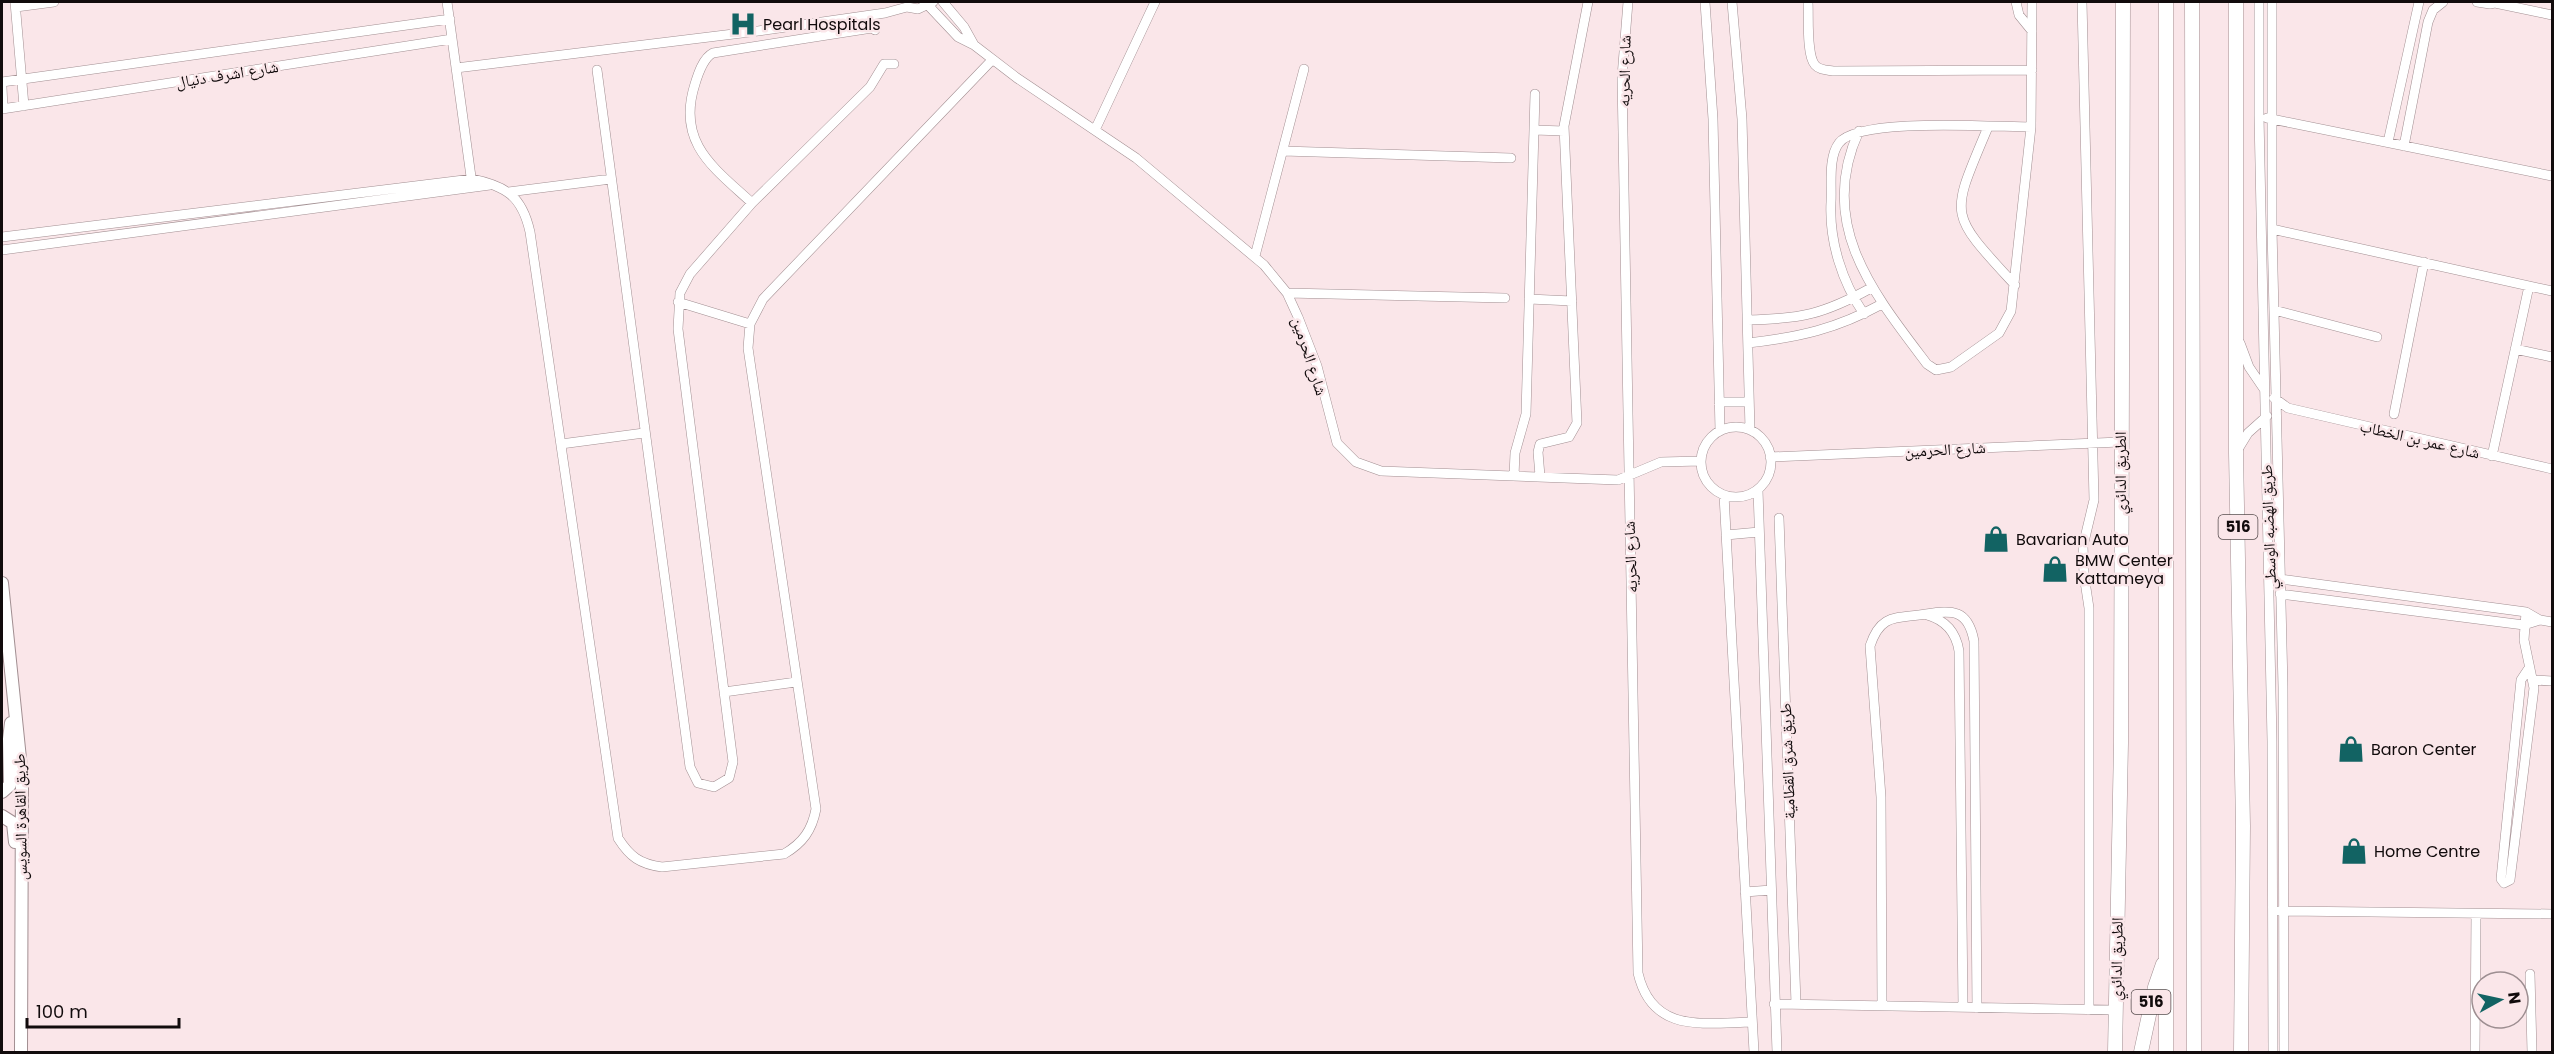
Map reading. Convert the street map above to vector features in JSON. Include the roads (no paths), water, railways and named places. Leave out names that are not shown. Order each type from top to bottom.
[{"type":"highway","name":"الطريق الدائري","points":[[2115,1053],[2121,743],[2120,441],[2123,2]]},
{"type":"highway","name":"516","points":[[2166,2],[2166,1053]]},
{"type":"highway","name":"516","points":[[2192,2],[2194,1053]]},
{"type":"highway","name":"516","points":[[2236,2],[2236,453],[2243,834],[2241,1053]]},
{"type":"highway","name":"516","points":[[2141,1053],[2155,987],[2166,954]]},
{"type":"main road","name":"طريق القاهرة السويس","points":[[2,583],[22,778],[21,1053]]},
{"type":"main road","points":[[2,792],[10,785],[9,739],[14,715]]},
{"type":"main road","points":[[2,816],[13,823],[15,850],[22,872]]},
{"type":"street","points":[[24,105],[16,4],[54,2]]},
{"type":"street","points":[[447,2],[472,184]]},
{"type":"street","name":"شارع الحرمين","points":[[943,2],[964,27],[974,45]]},
{"type":"street","points":[[1095,130],[1155,2]]},
{"type":"street","points":[[1540,476],[1538,452],[1540,444],[1548,440],[1566,438],[1577,427],[1564,131],[1567,101],[1588,2]]},
{"type":"street","name":"شارع الحريه","points":[[1628,2],[1622,77],[1628,477],[1640,981],[1647,998],[1659,1010],[1680,1022],[1752,1022]]},
{"type":"street","points":[[1705,2],[1713,119],[1720,432]]},
{"type":"street","points":[[1732,2],[1742,119],[1750,430]]},
{"type":"street","points":[[1808,2],[1810,54],[1813,63],[1820,68],[1833,71],[2032,70]]},
{"type":"street","points":[[2016,2],[2019,15],[2032,31]]},
{"type":"street","points":[[1858,131],[1845,174],[1845,207],[1856,257],[1871,288],[1930,367],[1944,371],[1999,333],[2005,326],[2015,285],[2031,128],[2032,2]]},
{"type":"street","points":[[2082,2],[2093,506],[2084,532],[2083,546],[2089,608],[2089,1010]]},
{"type":"street","name":"طريق الهضبه الوسطي","points":[[2259,2],[2264,418],[2270,578],[2273,1053]]},
{"type":"street","name":"طريق الهضبه الوسطي","points":[[2272,2],[2272,229],[2280,579],[2284,1053]]},
{"type":"street","points":[[2388,142],[2419,2]]},
{"type":"street","points":[[2404,146],[2428,22],[2433,10],[2443,2]]},
{"type":"street","points":[[2477,2],[2497,2],[2553,15]]},
{"type":"street","points":[[456,68],[758,31],[891,12],[908,4],[918,9],[928,3]]},
{"type":"street","name":"شارع الحرمين","points":[[928,3],[958,37],[974,45],[1167,183],[1255,256],[1287,293],[1311,350],[1332,430],[1346,453],[1356,462],[1381,471],[1615,480],[1628,477],[1661,462],[1701,461]]},
{"type":"street","name":"شارع اشرف دنيال","points":[[2,82],[450,19]]},
{"type":"street","points":[[777,28],[779,43]]},
{"type":"street","points":[[752,203],[705,159],[698,147],[690,120],[690,106],[697,79],[708,56],[872,28],[875,30]]},
{"type":"street","points":[[758,31],[759,46]]},
{"type":"street","name":"شارع اشرف دنيال","points":[[2,109],[452,39]]},
{"type":"street","points":[[2,237],[472,184],[495,184],[508,192],[519,203],[527,217],[530,232],[618,838],[628,854],[644,864],[662,867],[784,854],[797,846],[813,823],[816,809],[748,348],[750,324],[763,299],[992,60]]},
{"type":"street","points":[[597,70],[690,767],[698,783],[706,787],[723,784],[733,771],[678,329],[678,302],[690,274],[752,203],[870,87],[884,64],[894,64]]},
{"type":"street","points":[[1255,256],[1304,69]]},
{"type":"street","points":[[2,87],[2,109]]},
{"type":"street","points":[[1514,476],[1515,453],[1526,414],[1535,94]]},
{"type":"street","points":[[2259,116],[2553,176]]},
{"type":"street","points":[[1864,314],[1853,298],[1839,263],[1831,208],[1834,152],[1844,138],[1858,131],[1877,127],[2031,128]]},
{"type":"street","points":[[1989,127],[1962,189],[1961,212],[1969,234],[2015,285]]},
{"type":"street","points":[[1534,130],[1564,131]]},
{"type":"street","points":[[1283,151],[1511,158]]},
{"type":"street","points":[[508,192],[611,178]]},
{"type":"street","points":[[2,250],[472,184]]},
{"type":"street","points":[[1831,208],[1845,207]]},
{"type":"street","points":[[2272,229],[2553,291]]},
{"type":"street","points":[[2394,414],[2424,262]]},
{"type":"street","points":[[2492,456],[2529,286]]},
{"type":"street","points":[[1748,320],[1810,315],[1853,298],[1871,288]]},
{"type":"street","points":[[1287,293],[1505,298]]},
{"type":"street","points":[[1529,299],[1572,300]]},
{"type":"street","points":[[678,302],[750,324]]},
{"type":"street","points":[[1748,343],[1809,334],[1847,322],[1882,304]]},
{"type":"street","points":[[2274,310],[2377,336]]},
{"type":"street","name":"شارع عمر بن الخطاب","points":[[2237,330],[2246,362],[2264,388],[2288,408],[2553,470]]},
{"type":"street","points":[[2515,349],[2553,357]]},
{"type":"street","points":[[1719,402],[1749,402]]},
{"type":"street","name":"شارع عمر بن الخطاب","points":[[2236,453],[2248,433],[2264,418],[2288,408]]},
{"type":"street","points":[[1730,428],[1750,430],[1764,441],[1770,457],[1768,475],[1758,490],[1741,497],[1724,495],[1707,482],[1701,461],[1707,444],[1720,432],[1730,428]]},
{"type":"street","points":[[561,444],[644,433]]},
{"type":"street","name":"شارع الحرمين","points":[[1770,457],[2120,441]]},
{"type":"street","points":[[1758,490],[1777,1053]]},
{"type":"street","points":[[1724,495],[1754,1053]]},
{"type":"street","name":"طريق شرق القطامية","points":[[1779,518],[1796,1004]]},
{"type":"street","points":[[1726,535],[1759,532]]},
{"type":"street","points":[[2280,579],[2526,612],[2540,620],[2553,622]]},
{"type":"street","points":[[2381,607],[2383,592]]},
{"type":"street","points":[[2280,594],[2524,625],[2540,620]]},
{"type":"street","points":[[2453,616],[2455,602]]},
{"type":"street","points":[[1881,1006],[1881,797],[1870,646],[1876,632],[1889,619],[1952,611],[1964,618],[1973,636],[1975,666],[1977,1008]]},
{"type":"street","points":[[2526,612],[2524,625],[2529,668],[2533,680],[2510,880],[2504,883],[2501,879],[2521,681],[2529,668]]},
{"type":"street","points":[[1924,615],[1941,620],[1952,631],[1958,644],[1963,1007]]},
{"type":"street","points":[[1960,666],[1975,666]]},
{"type":"street","points":[[2533,680],[2553,681]]},
{"type":"street","points":[[724,692],[796,682]]},
{"type":"street","points":[[1961,803],[1976,803]]},
{"type":"street","points":[[1745,892],[1771,890]]},
{"type":"street","points":[[2273,911],[2553,914]]},
{"type":"street","points":[[2475,1053],[2476,914]]},
{"type":"street","points":[[1962,921],[1977,921]]},
{"type":"street","points":[[2530,974],[2532,1053]]},
{"type":"street","points":[[1774,1004],[2115,1010]]},
{"type":"place","name":"Pearl Hospitals","points":[[743,24]]},
{"type":"place","name":"Bavarian Auto","points":[[1996,539]]},
{"type":"place","name":"BMW Center Kattameya","points":[[2055,569]]},
{"type":"place","name":"Baron Center","points":[[2351,749]]},
{"type":"place","name":"Home Centre","points":[[2354,851]]}]
